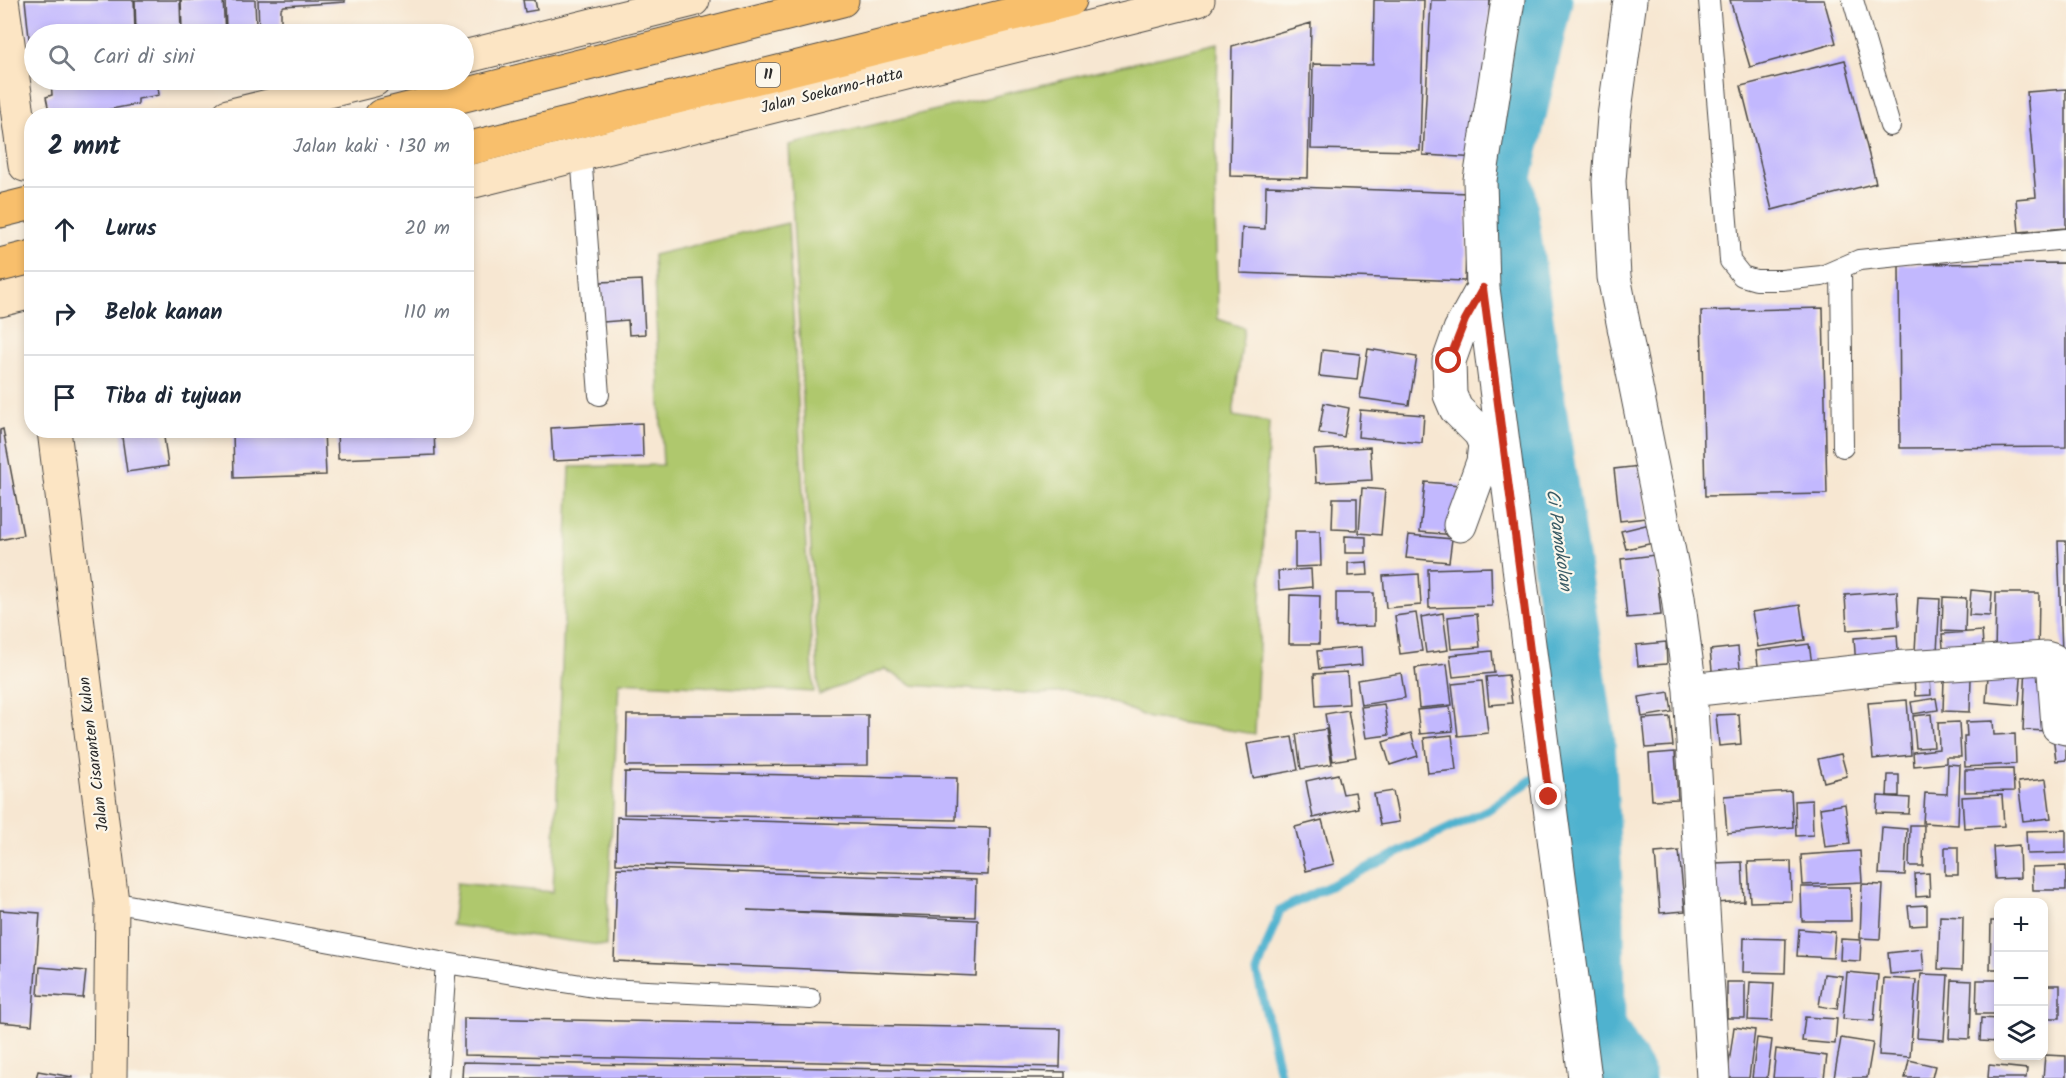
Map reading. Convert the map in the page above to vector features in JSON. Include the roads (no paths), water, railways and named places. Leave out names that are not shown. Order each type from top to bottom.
[{"type":"highway","points":[[413,108],[842,0]]},
{"type":"highway","name":"Jalan Soekarno-Hatta","points":[[474,147],[1070,0]]},
{"type":"highway","points":[[0,211],[24,205]]},
{"type":"highway","points":[[0,265],[24,259]]},
{"type":"main road","points":[[2,0],[19,167]]},
{"type":"main road","points":[[474,55],[693,0]]},
{"type":"main road","name":"Jalan Soekarno-Hatta","points":[[474,181],[1198,0]]},
{"type":"main road","points":[[260,108],[333,90]]},
{"type":"main road","points":[[0,300],[24,294]]},
{"type":"main road","name":"Jalan Cisaranten Kulon","points":[[55,438],[112,902],[110,1078]]},
{"type":"street","points":[[1508,0],[1480,180],[1483,288],[1585,1078]]},
{"type":"street","points":[[1630,0],[1614,117],[1609,181],[1614,277],[1678,597],[1690,690],[1713,1078]]},
{"type":"street","points":[[1460,525],[1483,462],[1485,444],[1480,433],[1456,409],[1450,395],[1449,361],[1465,320],[1483,288]]},
{"type":"street","points":[[1690,690],[1891,668],[2046,658],[2053,660],[2058,726],[2066,728]]},
{"type":"lane","points":[[1709,0],[1731,261],[1742,276],[1756,280],[1821,276],[1859,260],[2066,239]]},
{"type":"lane","points":[[1853,0],[1890,126]]},
{"type":"lane","points":[[581,154],[599,395]]},
{"type":"lane","points":[[1840,268],[1842,447]]},
{"type":"lane","points":[[112,902],[446,963],[606,989],[811,999]]},
{"type":"lane","points":[[438,1078],[446,963]]},
{"type":"waterway","name":"Ci Pamokolan","points":[[1544,0],[1504,176],[1587,742],[1596,924],[1597,1027],[1627,1078]]},
{"type":"waterway","points":[[1551,767],[1587,742]]},
{"type":"waterway","points":[[1281,1078],[1257,972],[1280,910],[1489,809],[1540,774]]}]
